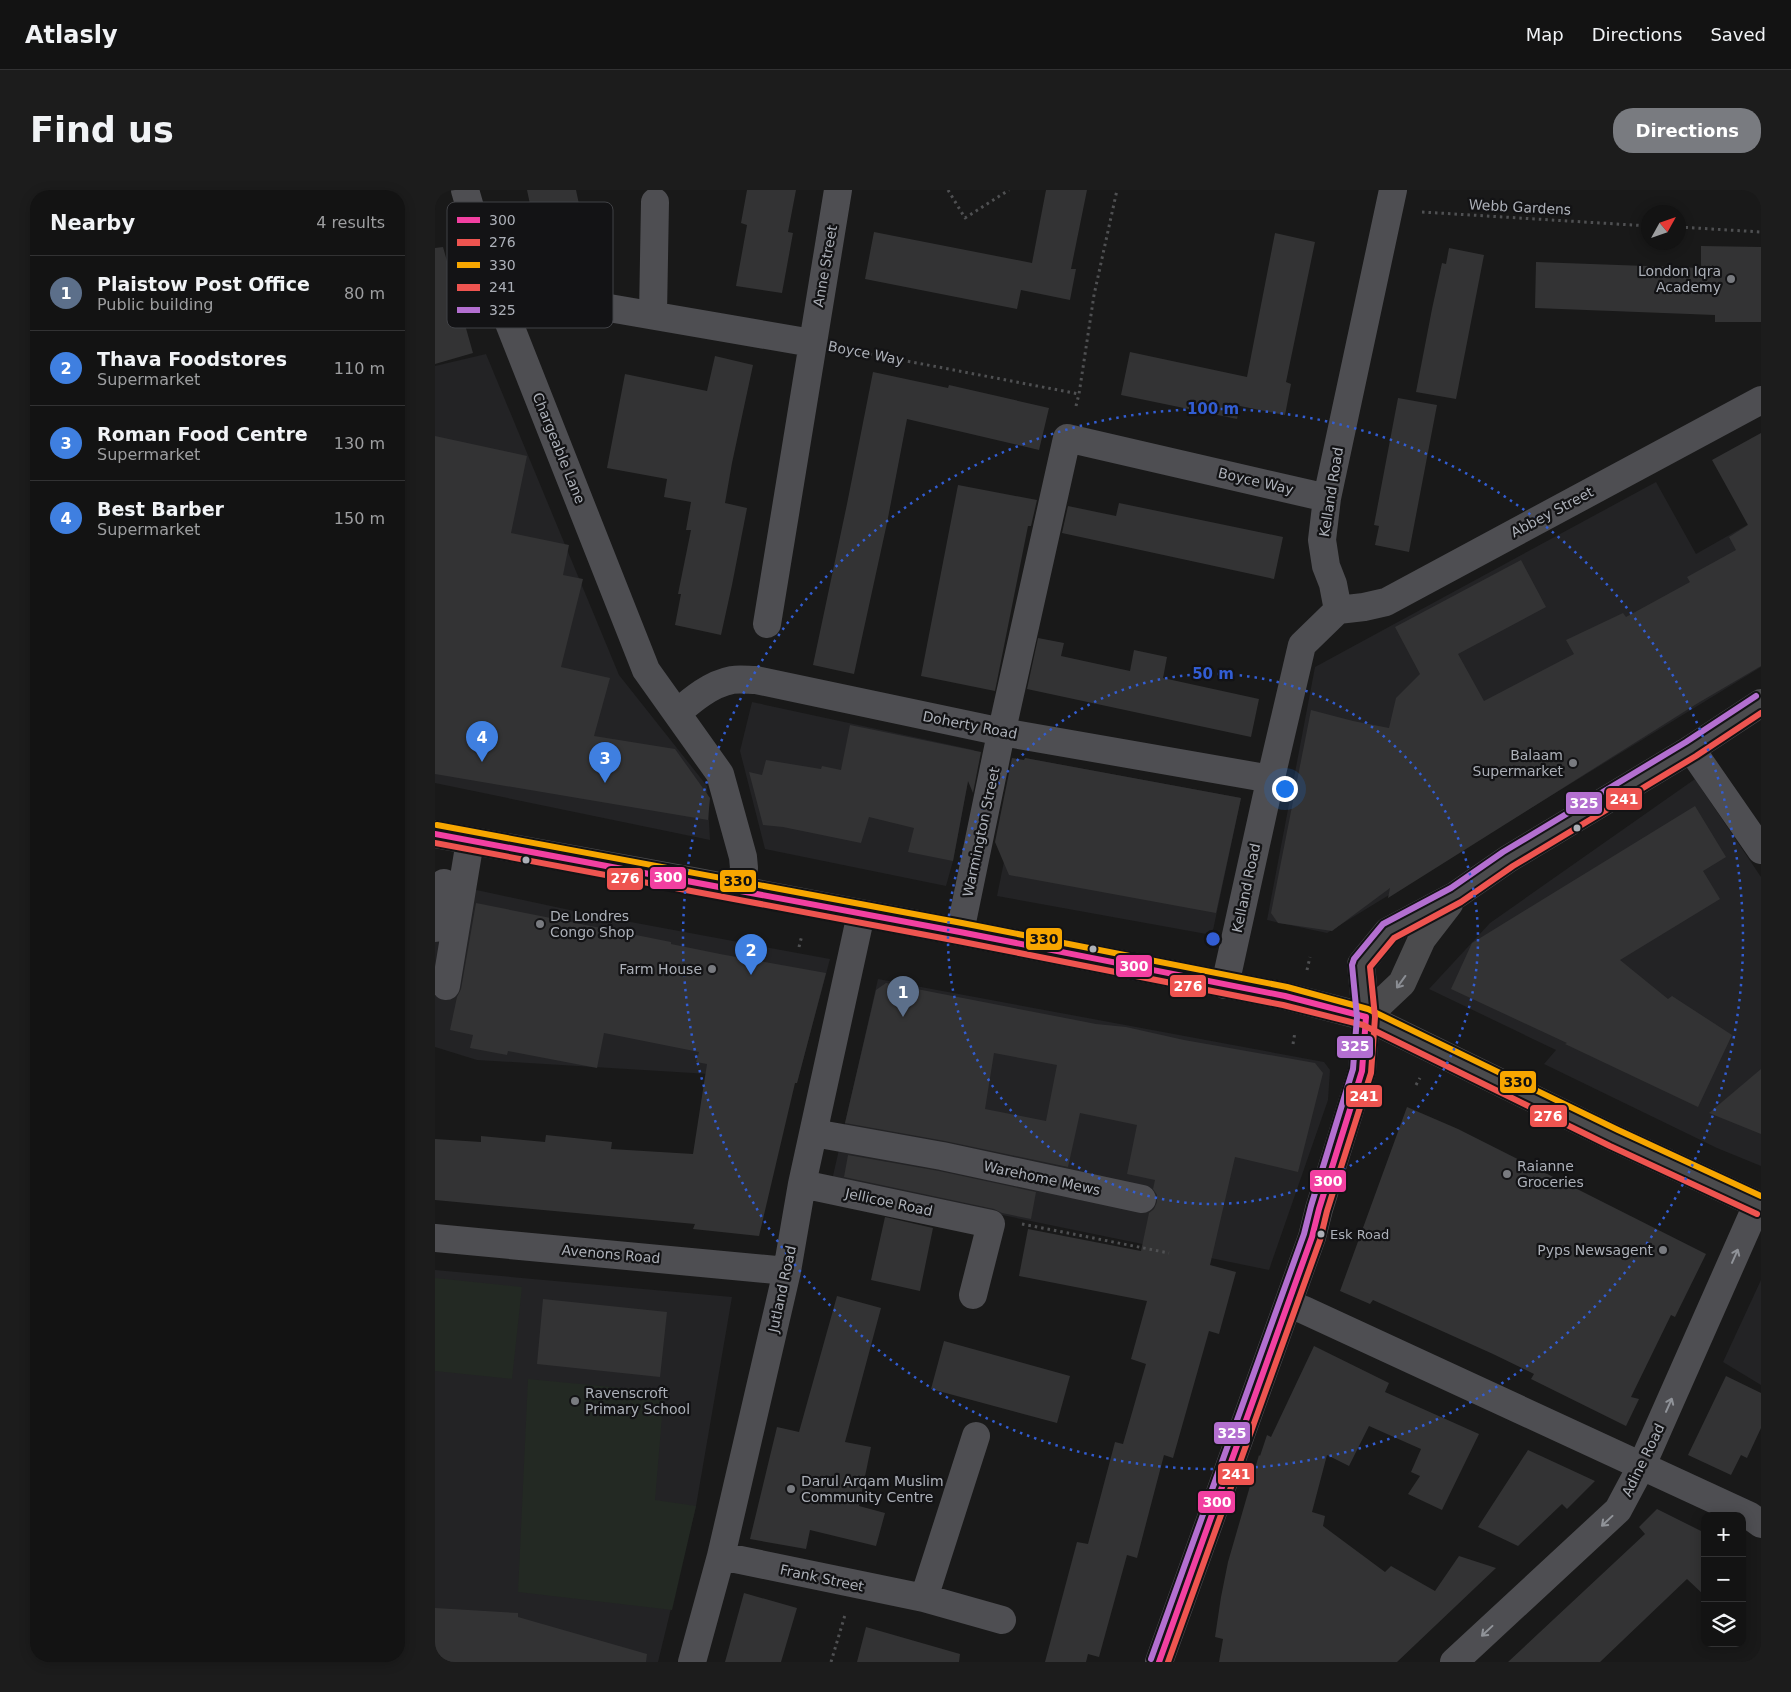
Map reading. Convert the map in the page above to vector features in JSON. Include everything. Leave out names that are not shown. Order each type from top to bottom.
[{"type":"main road","points":[[1366,1017],[1361,964],[1389,931],[1457,895],[1508,860],[1691,749],[1761,703]]},
{"type":"main road","points":[[452,837],[960,932],[1301,1000],[1366,1017],[1613,1138],[1759,1206]]},
{"type":"main road","points":[[1366,1017],[1402,984],[1421,938],[1457,895]]},
{"type":"street","name":"Anne Street","points":[[812,343],[838,190]]},
{"type":"street","name":"Kelland Road","points":[[1225,985],[1303,645],[1338,610],[1333,584],[1326,566],[1322,540],[1327,498],[1391,200]]},
{"type":"street","points":[[653,315],[655,202]]},
{"type":"street","name":"Boyce Way","points":[[613,308],[812,343]]},
{"type":"street","name":"Chargeable Lane","points":[[511,328],[646,670],[720,774],[743,857],[744,868],[739,890]]},
{"type":"street","points":[[767,624],[812,343]]},
{"type":"street","name":"Abbey Street","points":[[1338,610],[1386,602],[1761,400]]},
{"type":"street","name":"Boyce Way","points":[[1067,438],[1327,498]]},
{"type":"street","name":"Warmington Street","points":[[960,932],[1067,438]]},
{"type":"street","name":"Doherty Road","points":[[677,712],[707,690],[732,680],[756,680],[1269,789]]},
{"type":"street","points":[[1691,749],[1761,850]]},
{"type":"street","points":[[435,928],[452,837]]},
{"type":"street","points":[[445,986],[452,837]]},
{"type":"street","name":"Jutland Road","points":[[692,1662],[721,1556],[787,1271],[802,1184],[861,914]]},
{"type":"street","points":[[1159,1662],[1312,1237],[1321,1200],[1362,1071],[1366,1017]]},
{"type":"street","name":"Warehome Mews","points":[[814,1134],[945,1146],[980,1164],[1142,1199]]},
{"type":"street","name":"Jellicoe Road","points":[[802,1184],[976,1220]]},
{"type":"street","name":"Adine Road","points":[[1454,1662],[1618,1510],[1642,1465],[1759,1206]]},
{"type":"street","points":[[973,1295],[991,1224],[976,1220]]},
{"type":"street","name":"Avenons Road","points":[[435,1238],[787,1271]]},
{"type":"street","points":[[1289,1304],[1642,1465],[1750,1516],[1761,1524]]},
{"type":"street","points":[[924,1598],[976,1436]]},
{"type":"street","name":"Frank Street","points":[[721,1556],[924,1598],[1003,1620]]},
{"type":"path","points":[[948,190],[965,218],[1009,190]]},
{"type":"path","points":[[1067,438],[1079,394],[1093,295],[1117,190]]},
{"type":"path","name":"Webb Gardens","points":[[1391,200],[1641,225]]},
{"type":"path","points":[[1686,227],[1761,232]]},
{"type":"path","name":"Boyce Way","points":[[812,343],[1079,394]]},
{"type":"path","points":[[799,947],[802,935]]},
{"type":"path","points":[[1307,970],[1310,957]]},
{"type":"path","points":[[1293,1044],[1295,1030]]},
{"type":"path","points":[[976,1220],[981,1216],[1169,1252]]},
{"type":"path","points":[[831,1662],[854,1584]]},
{"type":"shaded area","points":[[486,354],[619,675],[707,786],[710,840],[435,783],[435,366]]},
{"type":"shaded area","points":[[1656,482],[1696,554],[1761,517],[1761,667],[1327,933],[1267,920],[1315,667]]},
{"type":"shaded area","points":[[752,702],[974,750],[953,861],[946,886],[765,849],[740,751]]},
{"type":"shaded area","points":[[1025,758],[1241,798],[1212,935],[997,896]]},
{"type":"shaded area","points":[[1695,779],[1761,877],[1761,1166],[1717,1148],[1544,1064],[1556,1050],[1429,989],[1490,923]]},
{"type":"shaded area","points":[[435,881],[593,915],[830,959],[797,1083],[742,1076],[477,1060],[435,1047]]},
{"type":"shaded area","points":[[878,979],[1324,1062],[1330,1070],[1328,1100],[1269,1270],[832,1180]]},
{"type":"shaded area","name":"Ravenscroft Primary School","points":[[435,1270],[732,1297],[696,1506],[658,1662],[435,1662]]},
{"type":"shaded area","points":[[435,1278],[522,1287],[512,1379],[435,1371]]},
{"type":"shaded area","points":[[1761,1280],[1761,1385],[1723,1362]]},
{"type":"shaded area","points":[[528,1379],[664,1392],[655,1500],[696,1506],[672,1610],[518,1592]]},
{"type":"building","points":[[527,190],[576,190],[579,202],[530,202]]},
{"type":"building","points":[[747,190],[796,190],[788,232],[793,233],[782,293],[736,286],[747,225],[741,223]]},
{"type":"building","points":[[1046,190],[1087,190],[1071,269],[1076,269],[1070,300],[1021,290],[1017,309],[865,279],[874,232],[1032,263]]},
{"type":"building","points":[[1275,233],[1315,242],[1286,382],[1291,384],[1285,415],[1240,406],[1237,419],[1121,395],[1130,352],[1247,377]]},
{"type":"building","points":[[1701,246],[1761,247],[1761,322],[1715,322],[1715,315],[1535,308],[1536,262],[1701,268]]},
{"type":"building","points":[[443,247],[447,261],[447,328],[466,328],[473,353],[435,364],[435,248]]},
{"type":"building","points":[[1449,248],[1484,255],[1456,399],[1416,392],[1442,263],[1446,264]]},
{"type":"building","points":[[715,356],[753,365],[725,503],[747,508],[721,635],[675,625],[681,594],[678,594],[691,530],[686,530],[691,502],[664,497],[667,479],[607,468],[625,374],[707,391]]},
{"type":"building","points":[[873,372],[948,388],[949,385],[1049,408],[1039,450],[907,419],[887,523],[854,674],[813,665]]},
{"type":"building","points":[[1398,398],[1437,405],[1409,552],[1375,545],[1379,526],[1374,525]]},
{"type":"building","points":[[1761,433],[1761,666],[1698,703],[1388,898],[1390,888],[1332,931],[1278,923],[1271,913],[1311,710],[1389,728],[1396,698],[1420,674],[1395,627],[1521,560],[1546,607],[1458,654],[1484,701],[1574,654],[1566,640],[1623,613],[1626,617],[1690,582],[1687,577],[1736,550],[1729,537],[1748,525],[1712,460]]},
{"type":"building","points":[[435,436],[527,456],[511,533],[569,545],[563,575],[583,579],[561,667],[610,678],[594,736],[675,749],[710,798],[708,820],[435,774]]},
{"type":"building","points":[[958,485],[1037,500],[1031,526],[1028,526],[995,691],[921,676]]},
{"type":"building","points":[[1119,503],[1283,537],[1274,579],[1062,533],[1068,506],[1116,516]]},
{"type":"building","points":[[1038,638],[1064,643],[1061,656],[1130,671],[1134,650],[1167,657],[1163,678],[1259,699],[1251,737],[1027,689]]},
{"type":"building","points":[[850,725],[981,752],[973,793],[968,781],[953,861],[908,852],[914,828],[869,817],[861,843],[783,827],[763,825],[749,772],[762,775],[766,760],[821,769],[822,766],[841,770]]},
{"type":"building","points":[[1012,758],[1024,760],[1025,758],[1241,798],[1216,913],[1009,875],[995,842]]},
{"type":"building","points":[[1695,806],[1726,857],[1703,871],[1720,899],[1620,960],[1668,999],[1672,996],[1732,1035],[1698,1107],[1451,989],[1472,943]]},
{"type":"building","points":[[476,903],[671,942],[671,944],[720,954],[826,973],[797,1083],[795,1083],[759,1236],[693,1229],[695,1224],[435,1200],[435,1139],[481,1142],[481,1136],[545,1142],[546,1135],[612,1142],[611,1149],[693,1154],[707,1064],[696,1062],[699,1052],[604,1033],[597,1068],[508,1051],[507,1055],[470,1048],[473,1035],[450,1030],[457,997],[461,989]]},
{"type":"building","points":[[886,983],[1096,1024],[1126,1027],[1184,1040],[1315,1063],[1323,1073],[1298,1172],[1235,1157],[1210,1265],[1236,1272],[1219,1334],[1209,1331],[1173,1458],[1164,1455],[1137,1558],[1127,1555],[1099,1657],[1088,1654],[1086,1662],[1045,1662],[1077,1542],[1088,1544],[1115,1442],[1123,1444],[1146,1364],[1131,1359],[1147,1301],[1019,1276],[1028,1229],[1141,1251],[1149,1213],[1154,1209],[1157,1202],[1157,1195],[1153,1189],[1155,1180],[1127,1174],[1137,1125],[1080,1113],[1068,1167],[945,1141],[845,1123],[876,990]],"holes":[[[994,1053],[1057,1065],[1046,1121],[985,1109]]]},
{"type":"building","points":[[1761,1069],[1761,1134],[1709,1113]]},
{"type":"building","points":[[1407,1107],[1458,1129],[1706,1254],[1675,1317],[1671,1315],[1631,1397],[1639,1399],[1626,1426],[1531,1379],[1534,1374],[1493,1354],[1373,1300],[1370,1304],[1340,1291]]},
{"type":"building","points":[[848,1155],[939,1171],[1036,1192],[1031,1219],[1002,1213],[994,1209],[844,1177]]},
{"type":"building","points":[[885,1217],[933,1228],[920,1291],[871,1280]]},
{"type":"building","points":[[837,1296],[881,1308],[845,1442],[871,1447],[859,1506],[885,1513],[876,1546],[810,1530],[806,1549],[750,1539],[777,1427],[799,1432]]},
{"type":"building","points":[[543,1299],[667,1312],[660,1377],[537,1364]]},
{"type":"building","points":[[944,1341],[1070,1376],[1057,1423],[931,1389]]},
{"type":"building","points":[[1314,1346],[1389,1383],[1385,1392],[1479,1434],[1442,1510],[1408,1494],[1420,1476],[1411,1472],[1421,1449],[1369,1426],[1349,1466],[1327,1455],[1312,1512],[1325,1516],[1323,1526],[1385,1572],[1391,1566],[1435,1591],[1459,1556],[1496,1568],[1397,1662],[1219,1662],[1223,1639],[1215,1637],[1221,1597],[1228,1562],[1259,1455],[1267,1435],[1271,1437]]},
{"type":"building","points":[[1726,1376],[1761,1393],[1761,1428],[1747,1458],[1741,1455],[1731,1475],[1688,1455]]},
{"type":"building","points":[[1528,1450],[1595,1481],[1567,1509],[1562,1504],[1518,1546],[1478,1527]]},
{"type":"building","points":[[1657,1509],[1701,1531],[1701,1592],[1687,1579],[1600,1662],[1508,1662],[1645,1534],[1639,1527]]},
{"type":"building","points":[[744,1593],[797,1608],[781,1662],[725,1662]]},
{"type":"building","points":[[435,1608],[518,1613],[518,1617],[647,1654],[646,1662],[435,1662]]},
{"type":"building","points":[[866,1627],[960,1654],[959,1662],[857,1662]]},
{"type":"transit line","name":"325","points":[[1151,1659],[1304,1234],[1353,1069],[1357,1017],[1352,965],[1354,959],[1383,924],[1451,888],[1503,852],[1686,742],[1756,696]]},
{"type":"transit line","name":"241","points":[[1168,1662],[1320,1240],[1327,1211],[1371,1073],[1375,1017],[1370,967],[1394,938],[1461,902],[1513,866],[1696,756],[1761,713]]},
{"type":"transit line","name":"330","points":[[437,825],[962,923],[1287,987],[1368,1009],[1618,1130],[1761,1196]]},
{"type":"transit line","name":"300","points":[[435,834],[960,932],[1285,996],[1366,1017]]},
{"type":"transit line","name":"276","points":[[435,843],[958,941],[1283,1005],[1363,1025],[1610,1146],[1757,1214]]},
{"type":"transit line","name":"300","points":[[1159,1662],[1312,1237],[1362,1071],[1366,1017]]},
{"type":"place","name":"London Iqra Academy","points":[[1731,279]]},
{"type":"place","name":"Best Barber","points":[[482,762]]},
{"type":"place","name":"Balaam Supermarket","points":[[1573,763]]},
{"type":"place","name":"Roman Food Centre","points":[[605,783]]},
{"type":"place","name":"De Londres Congo Shop","points":[[540,924]]},
{"type":"place","name":"Farm House","points":[[712,969]]},
{"type":"place","name":"Thava Foodstores","points":[[751,975]]},
{"type":"place","name":"Plaistow Post Office","points":[[903,1017]]},
{"type":"place","name":"Raianne Groceries","points":[[1507,1174]]},
{"type":"place","name":"Esk Road","points":[[1321,1234]]},
{"type":"place","name":"Pyps Newsagent","points":[[1663,1250]]},
{"type":"place","name":"Ravenscroft Primary School","points":[[575,1401]]},
{"type":"place","name":"Darul Arqam Muslim Community Centre","points":[[791,1489]]}]
